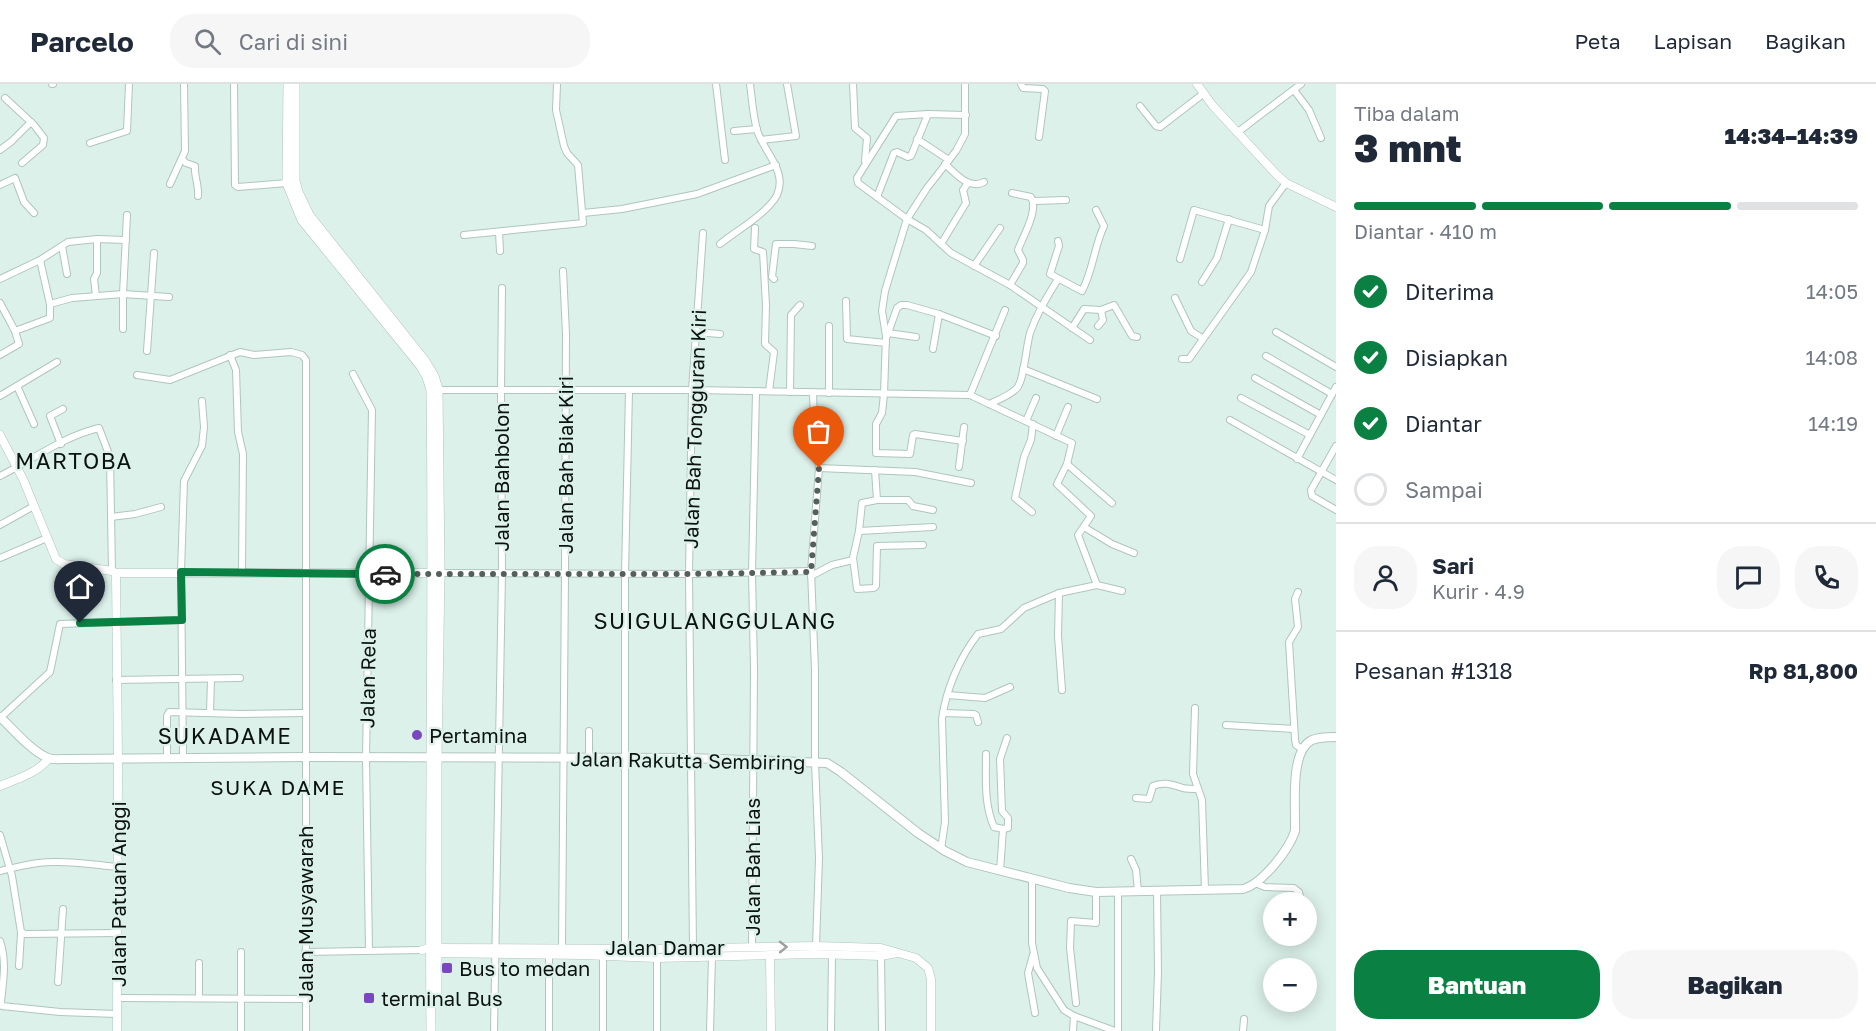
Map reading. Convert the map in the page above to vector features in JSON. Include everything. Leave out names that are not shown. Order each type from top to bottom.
[{"type":"highway","points":[[288,84],[287,183],[302,220],[420,364],[434,390]]},
{"type":"highway","points":[[295,84],[295,181],[309,215],[435,376],[436,573],[431,1031]]},
{"type":"highway","points":[[431,950],[437,1031]]},
{"type":"main road","points":[[0,718],[24,740],[49,758]]},
{"type":"main road","points":[[1255,883],[1278,861],[1295,831],[1297,764],[1302,749],[1312,740],[1336,736]]},
{"type":"main road","name":"Jalan Rakutta Sembiring","points":[[49,758],[690,758],[827,763],[918,833],[941,849],[967,862],[1069,888],[1096,892],[1243,889],[1255,883]]},
{"type":"street","points":[[90,143],[122,134],[127,130],[129,84]]},
{"type":"street","points":[[170,184],[185,151],[184,84]]},
{"type":"street","points":[[234,84],[235,185],[238,187],[287,183]]},
{"type":"street","points":[[465,235],[582,224],[578,165],[564,146],[556,110],[557,84]]},
{"type":"street","points":[[716,84],[725,160]]},
{"type":"street","points":[[720,243],[768,207],[777,196],[779,182],[776,165],[756,129],[750,84]]},
{"type":"street","points":[[761,140],[796,136],[787,84]]},
{"type":"street","points":[[853,84],[855,128],[868,140],[865,165]]},
{"type":"street","points":[[963,441],[915,434],[911,453],[876,453],[876,424],[882,413],[887,337],[882,314],[883,301],[907,219],[965,134],[966,84]]},
{"type":"street","points":[[1021,84],[1023,88],[1043,89],[1045,92],[1039,137]]},
{"type":"street","points":[[1197,84],[1203,94],[1286,183],[1336,207]]},
{"type":"street","points":[[1238,132],[1301,84]]},
{"type":"street","points":[[1293,90],[1309,110],[1321,138]]},
{"type":"street","points":[[1140,106],[1156,126],[1160,127],[1203,94]]},
{"type":"street","points":[[5,98],[42,134],[45,142],[22,163]]},
{"type":"street","points":[[878,197],[894,153],[911,156],[928,114]]},
{"type":"street","points":[[966,115],[896,116],[857,178],[858,183],[926,230],[951,253],[1010,285],[1090,340]]},
{"type":"street","points":[[0,150],[31,122]]},
{"type":"street","points":[[734,131],[756,129]]},
{"type":"street","points":[[917,139],[947,162],[968,183],[976,185],[984,182]]},
{"type":"street","points":[[182,159],[195,166],[198,196]]},
{"type":"street","points":[[583,213],[622,209],[697,194],[776,165]]},
{"type":"street","points":[[0,185],[15,178],[24,202],[34,213]]},
{"type":"street","points":[[941,244],[966,203],[963,190],[968,183]]},
{"type":"street","points":[[1182,358],[1189,359],[1251,272],[1269,206],[1286,183]]},
{"type":"street","points":[[1010,285],[1023,262],[1018,250],[1033,215],[1034,201],[1031,197],[1012,193]]},
{"type":"street","points":[[1034,201],[1066,200]]},
{"type":"street","points":[[1058,241],[1059,246],[1050,273],[1082,291],[1088,280],[1104,225],[1096,210]]},
{"type":"street","points":[[1180,259],[1194,210],[1264,230]]},
{"type":"street","points":[[123,329],[127,215]]},
{"type":"street","points":[[1202,282],[1217,258],[1228,219]]},
{"type":"street","points":[[755,228],[754,249],[775,248]]},
{"type":"street","points":[[974,266],[1000,228]]},
{"type":"street","points":[[499,232],[500,251]]},
{"type":"street","name":"Jalan Bah Tongguran Kiri","points":[[693,948],[689,574],[692,390],[703,233]]},
{"type":"street","points":[[1099,237],[1103,247]]},
{"type":"street","points":[[0,279],[40,260],[69,242],[97,239],[126,240]]},
{"type":"street","points":[[96,296],[94,279],[97,273],[97,239]]},
{"type":"street","points":[[774,279],[772,278],[775,245],[794,243],[812,246]]},
{"type":"street","points":[[62,246],[67,274]]},
{"type":"street","points":[[762,250],[766,305],[765,344],[774,352],[770,391]]},
{"type":"street","points":[[147,351],[154,253]]},
{"type":"street","points":[[15,331],[48,319],[50,316],[50,304],[40,260]]},
{"type":"street","name":"Jalan Bah Biak Kiri","points":[[561,947],[566,334],[563,271]]},
{"type":"street","points":[[989,404],[1016,389],[1022,381],[1030,333],[1041,307],[1058,279]]},
{"type":"street","name":"Jalan Bahbolon","points":[[494,1031],[502,573],[502,288]]},
{"type":"street","points":[[50,304],[72,298],[123,294],[169,297]]},
{"type":"street","points":[[1175,298],[1191,331],[1202,338]]},
{"type":"street","points":[[846,302],[847,339],[916,337]]},
{"type":"street","points":[[0,303],[15,331],[18,345],[0,355]]},
{"type":"street","points":[[790,392],[791,315],[800,305]]},
{"type":"street","points":[[887,337],[897,308],[901,305],[939,314],[996,336]]},
{"type":"street","points":[[1072,328],[1084,309],[1101,310],[1115,305],[1132,336],[1137,337]]},
{"type":"street","points":[[970,395],[1005,310]]},
{"type":"street","points":[[1098,326],[1103,320],[1101,310]]},
{"type":"street","points":[[933,349],[939,314]]},
{"type":"street","points":[[829,326],[829,393]]},
{"type":"street","points":[[696,332],[720,334]]},
{"type":"street","points":[[1276,332],[1336,367]]},
{"type":"street","name":"Jalan Musyawarah","points":[[230,355],[240,352],[258,355],[291,352],[304,357],[306,364],[306,1031]]},
{"type":"street","points":[[137,375],[171,380],[230,355],[236,369],[238,434],[243,451],[242,572]]},
{"type":"street","points":[[1266,356],[1334,391],[1297,459]]},
{"type":"street","points":[[0,396],[57,362]]},
{"type":"street","points":[[1023,369],[1097,399]]},
{"type":"street","name":"Jalan Rela","points":[[353,374],[372,410],[366,758],[369,950]]},
{"type":"street","points":[[1255,378],[1321,415]]},
{"type":"street","points":[[16,386],[34,424]]},
{"type":"street","points":[[434,390],[692,390],[970,395],[1072,444],[1067,464],[1057,484],[1090,514],[1090,518],[1078,535],[1097,585]]},
{"type":"street","points":[[625,952],[625,574],[630,391]]},
{"type":"street","name":"Jalan Bah Lias","points":[[752,946],[754,669],[752,573],[756,391]]},
{"type":"street","points":[[813,393],[819,468],[811,574],[819,858],[816,946]]},
{"type":"street","points":[[1026,421],[1036,398]]},
{"type":"street","points":[[1241,398],[1310,435]]},
{"type":"street","points":[[183,757],[181,572],[184,481],[202,446],[204,428],[202,401]]},
{"type":"street","points":[[1056,436],[1068,407]]},
{"type":"street","points":[[61,444],[50,419],[51,415],[63,409]]},
{"type":"street","points":[[1230,420],[1336,480]]},
{"type":"street","points":[[1032,512],[1015,498],[1024,457],[1031,440],[1033,424]]},
{"type":"street","points":[[959,467],[964,427]]},
{"type":"street","points":[[0,476],[61,444],[98,428],[110,457],[114,572]]},
{"type":"street","points":[[0,435],[17,468],[56,559],[60,563],[114,572],[811,574],[832,565],[853,560]]},
{"type":"street","points":[[1336,446],[1311,490],[1312,496],[1336,510]]},
{"type":"street","points":[[1067,464],[1112,503]]},
{"type":"street","points":[[819,468],[919,472],[970,483]]},
{"type":"street","points":[[875,470],[877,500]]},
{"type":"street","points":[[923,545],[877,546],[876,586],[857,589],[853,560],[862,503],[877,500],[908,500],[913,506],[933,510]]},
{"type":"street","points":[[0,525],[34,506]]},
{"type":"street","points":[[111,517],[161,507]]},
{"type":"street","points":[[859,531],[933,527]]},
{"type":"street","points":[[1084,527],[1134,554]]},
{"type":"street","points":[[0,558],[47,537]]},
{"type":"street","name":"Jalan Patuan Anggi","points":[[114,572],[118,758],[117,1031]]},
{"type":"street","points":[[941,849],[945,822],[941,730],[943,712],[955,675],[977,635],[1001,629],[1024,608],[1059,593],[1097,585],[1122,591]]},
{"type":"street","points":[[1298,592],[1295,601],[1298,609],[1298,627],[1289,642],[1295,742],[1302,749]]},
{"type":"street","points":[[1059,593],[1058,638],[1062,690]]},
{"type":"street","points":[[0,718],[50,672],[60,624],[182,620]]},
{"type":"street","points":[[116,680],[240,678]]},
{"type":"street","points":[[210,713],[211,679]]},
{"type":"street","points":[[948,695],[985,698],[1010,687]]},
{"type":"street","points":[[1195,708],[1193,774],[1202,801],[1205,890]]},
{"type":"street","points":[[167,757],[167,714],[172,711],[305,713]]},
{"type":"street","points":[[943,712],[974,714],[978,722]]},
{"type":"street","points":[[1227,725],[1294,729]]},
{"type":"street","points":[[589,731],[589,758]]},
{"type":"street","points":[[986,754],[985,790],[988,811],[994,828],[1008,828],[1008,818],[1002,811],[1000,759],[1007,738]]},
{"type":"street","points":[[0,786],[43,766],[49,758]]},
{"type":"street","points":[[1136,798],[1149,799],[1153,786],[1156,784],[1175,784],[1182,788],[1198,789]]},
{"type":"street","points":[[1000,871],[1003,829]]},
{"type":"street","points":[[1,840],[10,868],[18,908],[21,933],[19,966]]},
{"type":"street","points":[[1131,859],[1136,870],[1138,891]]},
{"type":"street","points":[[0,871],[25,864],[51,862],[118,867]]},
{"type":"street","points":[[1032,879],[1031,930],[1037,968],[1064,1010],[1074,1016],[1116,1031],[1118,891]]},
{"type":"street","points":[[1255,883],[1265,887],[1294,888],[1299,892]]},
{"type":"street","points":[[1156,1031],[1157,891]]},
{"type":"street","points":[[1076,1003],[1070,948],[1071,921],[1096,923],[1096,892]]},
{"type":"street","points":[[58,982],[63,909]]},
{"type":"street","points":[[21,933],[118,933]]},
{"type":"street","points":[[0,941],[5,969],[0,1004],[60,1012],[117,1014]]},
{"type":"street","name":"Jalan Damar","points":[[496,950],[549,955],[583,951],[625,952],[752,946],[816,946],[898,953],[916,958],[928,968],[931,979],[931,1031]]},
{"type":"street","name":"Jalan Damar","points":[[431,950],[561,947],[603,956],[625,952],[657,958],[881,952]]},
{"type":"street","points":[[305,952],[431,950]]},
{"type":"street","points":[[241,952],[241,1031]]},
{"type":"street","points":[[881,952],[882,1031]]},
{"type":"street","points":[[831,1031],[832,954]]},
{"type":"street","points":[[1033,954],[1028,973],[1035,1013]]},
{"type":"street","points":[[549,955],[549,1031]]},
{"type":"street","points":[[603,956],[603,1031]]},
{"type":"street","points":[[770,956],[771,1031]]},
{"type":"street","points":[[710,1031],[712,957]]},
{"type":"street","points":[[657,958],[657,1031]]},
{"type":"street","points":[[199,963],[199,998]]},
{"type":"street","points":[[117,998],[306,999]]},
{"type":"street","points":[[1073,1031],[1074,1016]]},
{"type":"street","points":[[1243,1031],[1244,1019]]},
{"type":"way so far","points":[[385,574],[811,572],[819,468]]},
{"type":"place","name":"Pertamina","points":[[417,735]]},
{"type":"place","name":"Bus to medan","points":[[447,968]]},
{"type":"place","name":"terminal Bus","points":[[369,998]]},
{"type":"district","name":"MARTOBA","points":[[74,460]]},
{"type":"district","name":"SUIGULANGGULANG","points":[[715,620]]},
{"type":"district","name":"SUKADAME","points":[[225,735]]},
{"type":"district","name":"SUKA DAME","points":[[278,787]]},
{"type":"route","points":[[80,623],[182,620],[181,572],[385,574]]}]
